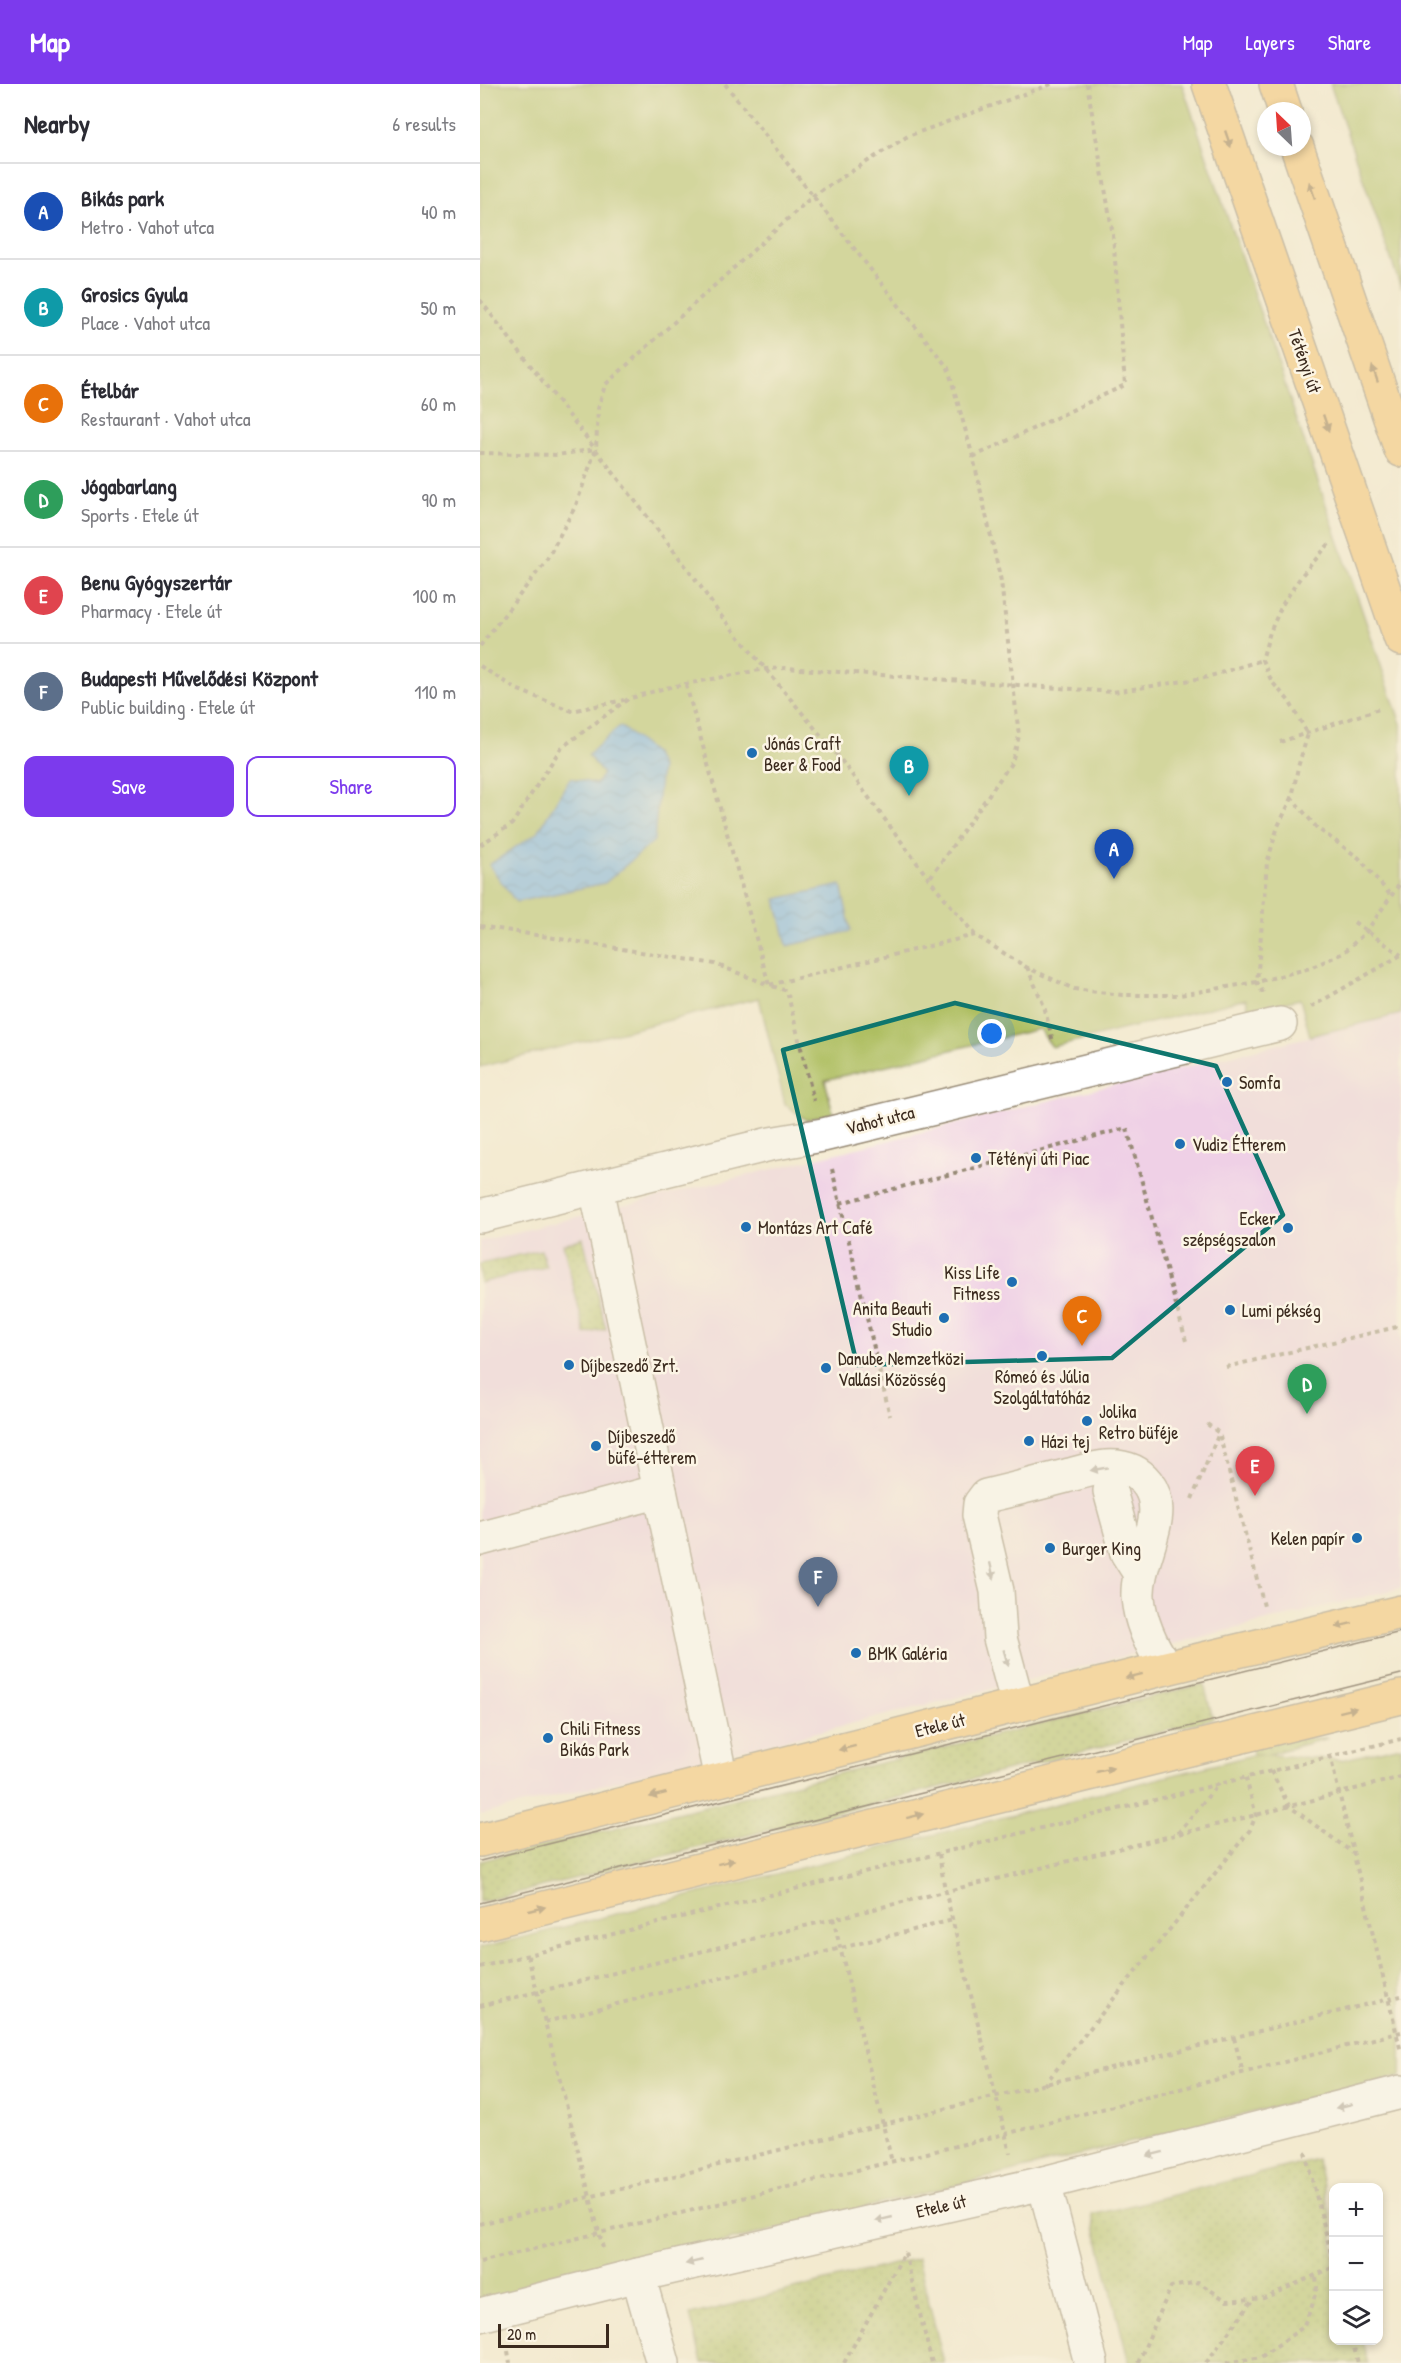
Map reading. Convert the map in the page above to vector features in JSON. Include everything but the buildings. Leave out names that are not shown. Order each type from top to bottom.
[{"type":"main road","name":"Tétényi út","points":[[1209,84],[1401,639]]},
{"type":"main road","points":[[1276,84],[1282,102]]},
{"type":"main road","points":[[1300,156],[1401,450]]},
{"type":"main road","name":"Etele út","points":[[480,1840],[1167,1668],[1401,1612]]},
{"type":"main road","points":[[480,1924],[1401,1697]]},
{"type":"street","name":"Vahot utca","points":[[480,1216],[1280,1024]]},
{"type":"street","points":[[596,1188],[721,1779]]},
{"type":"street","points":[[1018,1705],[1000,1638],[997,1591],[980,1515],[980,1504],[986,1496],[1103,1467],[1124,1468],[1135,1472],[1150,1487],[1156,1499],[1157,1513],[1139,1572],[1138,1598],[1153,1649],[1167,1668]]},
{"type":"street","points":[[480,1539],[660,1491]]},
{"type":"street","points":[[1110,1491],[1127,1553],[1139,1572]]},
{"type":"street","name":"Etele út","points":[[480,2315],[626,2278],[1031,2185],[1401,2092]]},
{"type":"street","points":[[1031,2185],[1091,2363]]},
{"type":"street","points":[[626,2278],[663,2363]]},
{"type":"path","points":[[725,84],[948,368],[973,457],[1001,581],[1019,736],[1012,762],[929,879]]},
{"type":"path","points":[[480,646],[546,561],[576,505],[596,449],[598,410],[605,385],[814,195],[908,136],[1052,84]]},
{"type":"path","points":[[973,457],[1125,385],[1113,235],[1087,84]]},
{"type":"path","points":[[480,300],[694,577],[718,612],[838,756],[929,879],[975,935],[1026,967],[1074,989],[1122,995],[1180,995],[1257,982],[1310,968],[1343,953],[1366,932],[1401,882]]},
{"type":"path","points":[[480,453],[557,455],[596,449]]},
{"type":"path","points":[[1329,544],[1302,575],[1282,605],[1270,632],[1262,660],[1272,682],[1289,701],[1308,734],[1292,798],[1278,826],[1267,863],[1257,982],[1280,1024],[1401,955],[1354,922]]},
{"type":"path","points":[[480,666],[516,689],[572,711],[765,669],[786,668],[1113,692],[1204,678],[1262,660]]},
{"type":"path","points":[[686,685],[770,985]]},
{"type":"path","points":[[480,845],[512,824],[561,748],[628,699]]},
{"type":"path","points":[[1280,742],[1382,708]]},
{"type":"path","points":[[1292,798],[1317,828],[1359,858],[1392,897]]},
{"type":"path","points":[[480,926],[715,964],[787,991],[890,1416]]},
{"type":"path","points":[[770,985],[975,935]]},
{"type":"path","points":[[1026,967],[1044,1006],[1061,1076]]},
{"type":"path","points":[[840,1203],[1127,1128],[1186,1341]]},
{"type":"path","points":[[1226,1366],[1401,1326]]},
{"type":"path","points":[[1207,1424],[1220,1433],[1265,1610]]},
{"type":"path","points":[[480,1967],[1401,1739]]},
{"type":"path","points":[[1329,1749],[1388,1999],[1399,2032],[1401,2052]]},
{"type":"path","points":[[1271,1770],[1289,1806],[1353,1853]]},
{"type":"path","points":[[1044,2085],[1250,1830],[1256,1815],[1245,1776]]},
{"type":"path","points":[[480,2006],[1256,1815],[1401,1777]]},
{"type":"path","points":[[1178,1834],[1219,1783]]},
{"type":"path","points":[[939,1854],[945,1890],[1005,2134],[1031,2185]]},
{"type":"path","points":[[833,1918],[892,2162]]},
{"type":"path","points":[[545,2022],[953,1920]]},
{"type":"path","points":[[528,1956],[599,2233],[626,2278]]},
{"type":"path","points":[[480,2224],[1401,1996]]},
{"type":"path","points":[[480,2262],[1005,2134],[1399,2032]]},
{"type":"path","points":[[1234,2038],[1243,2073]]},
{"type":"path","points":[[1305,2152],[1329,2246]]},
{"type":"path","points":[[844,2363],[904,2252],[932,2363]]},
{"type":"path","points":[[1138,2363],[1172,2287],[1198,2282],[1227,2301],[1264,2298],[1329,2268]]},
{"type":"path","points":[[1226,2363],[1261,2357],[1303,2327],[1315,2296],[1316,2275]]},
{"type":"path","points":[[1206,2363],[1253,2299]]},
{"type":"path","points":[[1353,2345],[1358,2363]]},
{"type":"path","points":[[508,2351],[510,2362]]},
{"type":"highlighted area","points":[[955,1003],[1216,1066],[1283,1215],[1112,1358],[857,1365],[783,1050]]},
{"type":"shaded area","points":[[1401,1014],[1401,1588],[480,1815],[480,1241]]},
{"type":"green space","points":[[480,84],[1182,84],[1401,724],[1401,1014],[1310,1036],[1300,999],[1249,1011],[1246,999],[1052,1047],[1039,1029],[825,1080],[833,1113],[806,1120],[785,1104],[759,998],[480,1067]]},
{"type":"green space","points":[[1330,84],[1401,84],[1401,288]]},
{"type":"green space","points":[[583,1238],[606,1329],[585,1334],[563,1244]]},
{"type":"green space","points":[[541,1250],[546,1267],[480,1283],[480,1264]]},
{"type":"green space","points":[[1204,1684],[1213,1719],[480,1902],[480,1861]]},
{"type":"green space","points":[[1295,1738],[1328,1738],[1254,1758],[1251,1744]]},
{"type":"green space","points":[[1401,1746],[1401,2076],[480,2302],[480,1948],[1257,1754],[1341,1760]]},
{"type":"green space","points":[[1317,2159],[1329,2208],[1329,2345],[1363,2345],[1368,2363],[1129,2363],[1092,2215]]},
{"type":"green space","points":[[918,2258],[944,2363],[702,2363],[690,2315]]},
{"type":"water","points":[[620,726],[654,753],[661,767],[654,841],[605,883],[516,902],[489,865],[538,832],[570,778],[596,784],[603,774],[588,755]]},
{"type":"water","points":[[841,885],[851,931],[787,946],[776,899]]},
{"type":"tram line","points":[[480,1861],[1401,1632]]},
{"type":"tram line","points":[[480,1903],[1401,1674]]},
{"type":"place","name":"Jónás Craft Beer & Food","points":[[752,753]]},
{"type":"place","name":"Grosics Gyula","points":[[909,796]]},
{"type":"place","name":"Bikás park","points":[[1114,879]]},
{"type":"place","name":"Somfa","points":[[1227,1082]]},
{"type":"place","name":"Vudiz Étterem","points":[[1180,1144]]},
{"type":"place","name":"Tétényi úti Piac","points":[[976,1158]]},
{"type":"place","name":"Montázs Art Café","points":[[746,1227]]},
{"type":"place","name":"Ecker szépségszalon","points":[[1288,1228]]},
{"type":"place","name":"Kiss Life Fitness","points":[[1012,1282]]},
{"type":"place","name":"Lumi pékség","points":[[1230,1310]]},
{"type":"place","name":"Anita Beauti Studio","points":[[944,1318]]},
{"type":"place","name":"Ételbár","points":[[1082,1346]]},
{"type":"place","name":"Rómeó és Júlia Szolgáltatóház","points":[[1042,1356]]},
{"type":"place","name":"Díjbeszedő Zrt.","points":[[569,1365]]},
{"type":"place","name":"Danube Nemzetközi Vallási Közösség","points":[[826,1368]]},
{"type":"place","name":"Jógabarlang","points":[[1307,1414]]},
{"type":"place","name":"Jolika Retro büféje","points":[[1087,1421]]},
{"type":"place","name":"Házi tej","points":[[1029,1441]]},
{"type":"place","name":"Díjbeszedő büfé-étterem","points":[[596,1446]]},
{"type":"place","name":"Benu Gyógyszertár","points":[[1255,1496]]},
{"type":"place","name":"Kelen papír","points":[[1357,1538]]},
{"type":"place","name":"Burger King","points":[[1050,1548]]},
{"type":"place","name":"Budapesti Művelődési Központ","points":[[818,1607]]},
{"type":"place","name":"BMK Galéria","points":[[856,1653]]},
{"type":"place","name":"Chili Fitness Bikás Park","points":[[548,1738]]}]
